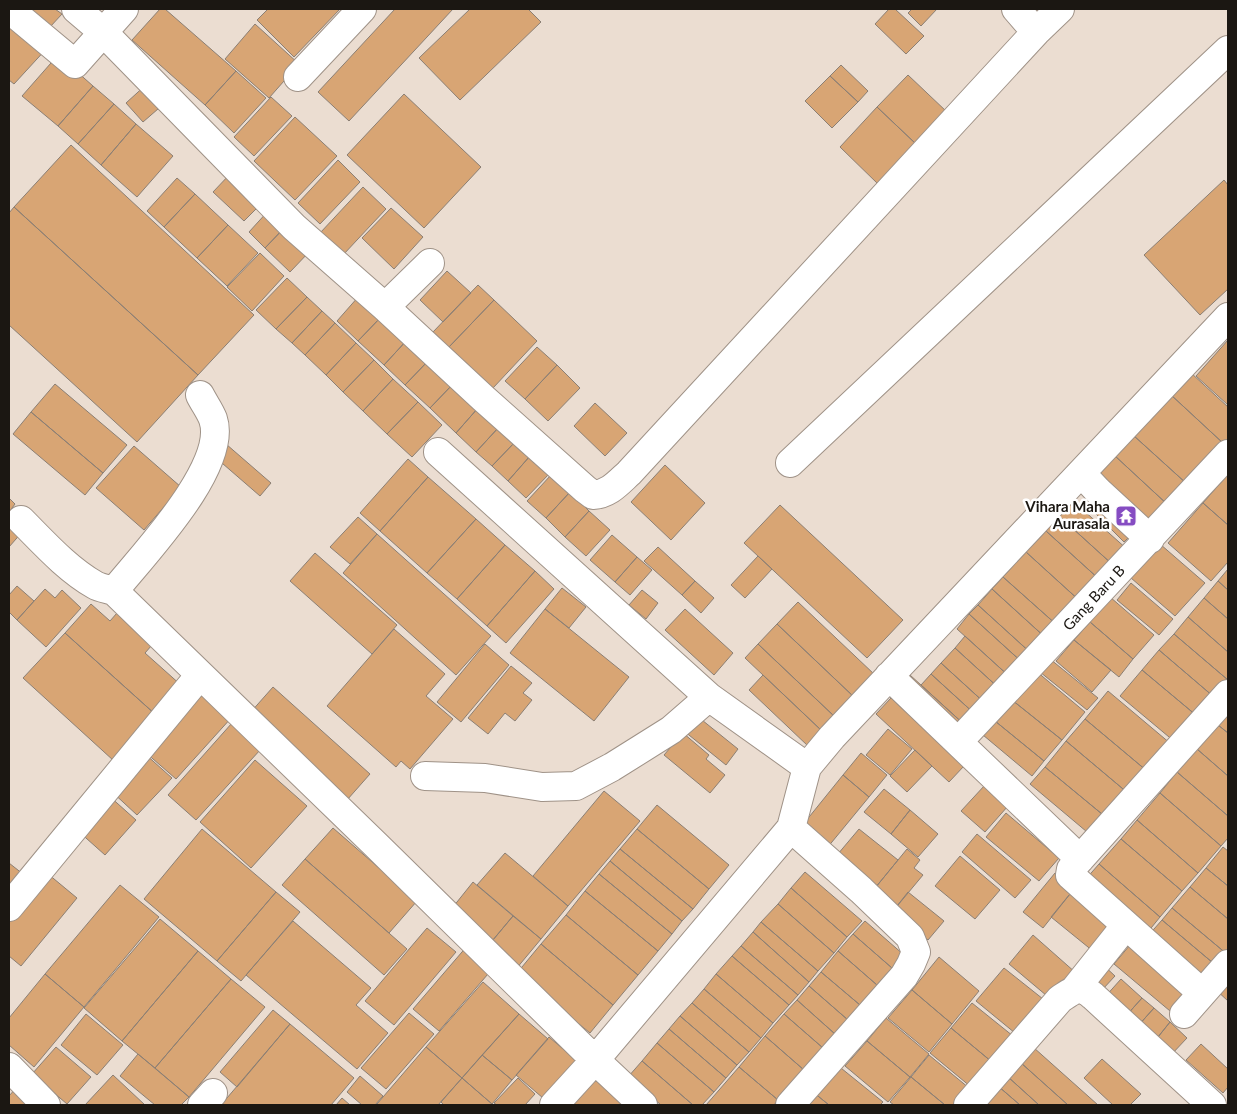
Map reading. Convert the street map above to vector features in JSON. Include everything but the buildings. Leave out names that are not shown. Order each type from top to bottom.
[{"type":"street","points":[[9,9],[75,64],[124,9]]},
{"type":"street","points":[[76,9],[103,32],[294,228],[385,307],[593,495],[600,495],[608,491],[629,473],[1036,32],[1060,9]]},
{"type":"street","points":[[298,77],[362,9]]},
{"type":"street","points":[[1016,9],[1036,32]]},
{"type":"street","points":[[790,463],[1228,50]]},
{"type":"street","points":[[385,307],[430,263]]},
{"type":"street","points":[[554,1105],[595,1060],[791,828],[807,767],[832,737],[1228,317]]},
{"type":"street","points":[[114,591],[180,510],[196,485],[210,456],[214,437],[213,419],[200,395]]},
{"type":"street","points":[[438,452],[709,697],[807,767]]},
{"type":"street","name":"Gang Baru B","points":[[959,740],[1228,454]]},
{"type":"street","points":[[1082,474],[1150,539]]},
{"type":"street","points":[[21,520],[65,563],[84,578],[96,586],[114,591],[643,1105]]},
{"type":"street","points":[[9,907],[200,675]]},
{"type":"street","points":[[889,676],[959,740],[1080,859]]},
{"type":"street","points":[[1202,993],[1070,875],[1071,869],[1228,694]]},
{"type":"street","points":[[425,776],[485,778],[542,787],[576,786],[612,767],[671,730],[709,697]]},
{"type":"street","points":[[790,1105],[904,976],[912,964],[916,952],[910,937],[791,828]]},
{"type":"street","points":[[968,1105],[1060,999],[1075,989],[1126,926]]},
{"type":"street","points":[[1184,1014],[1228,964]]},
{"type":"street","points":[[1075,989],[1085,990],[1093,996],[1212,1105]]},
{"type":"street","points":[[9,1067],[46,1105]]},
{"type":"place","name":"Vihara Maha Aurasala","points":[[1126,516]]}]
